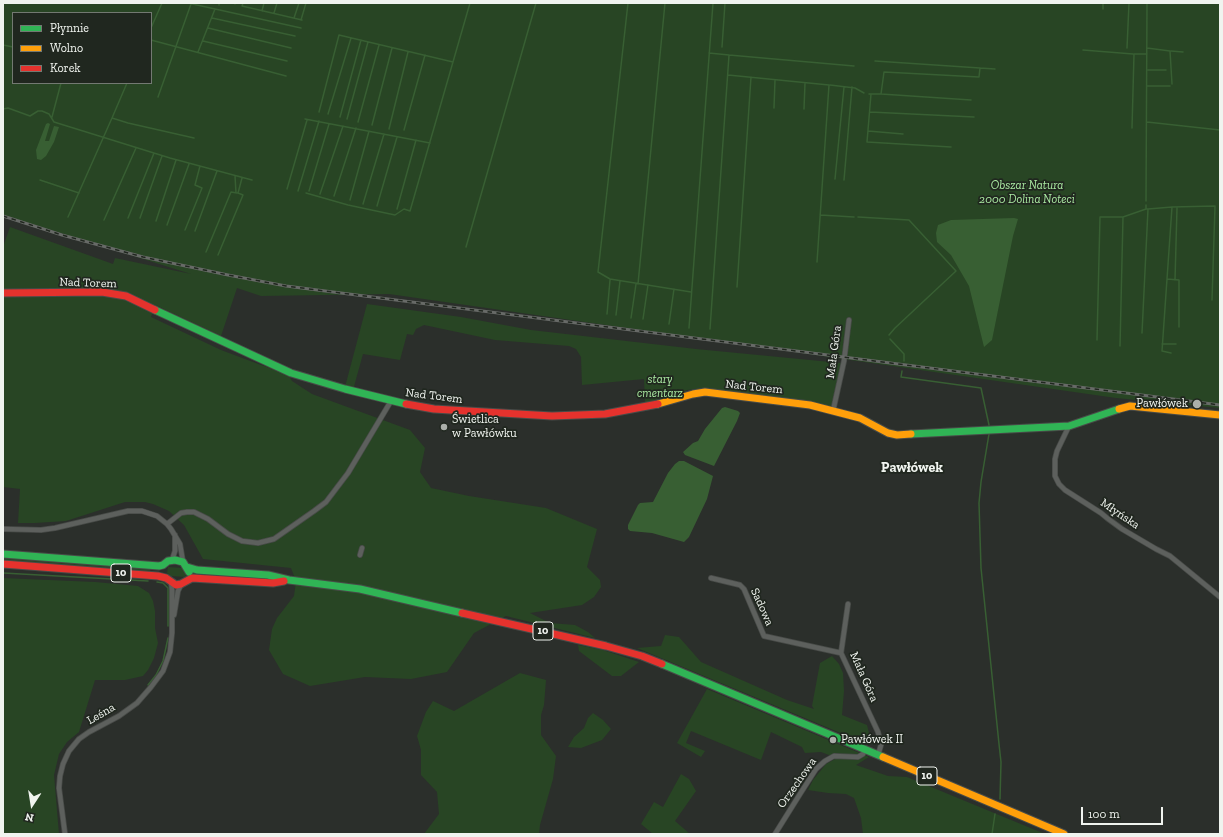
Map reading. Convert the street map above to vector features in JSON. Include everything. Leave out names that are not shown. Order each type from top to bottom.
[{"type":"main road","name":"Nad Torem","points":[[3,293],[102,292],[126,296],[274,366],[391,402],[434,409],[552,416],[605,414],[661,404],[692,394],[705,392],[810,405],[860,418],[888,433],[897,435],[1069,426],[1110,411],[1130,406],[1220,416]]},
{"type":"main road","name":"10","points":[[3,554],[159,566],[172,560],[178,560],[185,565],[203,570],[268,575],[289,580],[319,583],[384,594],[621,650],[642,656],[692,676],[1064,834]]},
{"type":"main road","name":"10","points":[[3,564],[158,576],[176,585],[195,578],[273,583],[289,580]]},
{"type":"main road","points":[[164,564],[164,573],[168,580]]},
{"type":"main road","points":[[185,565],[190,579]]},
{"type":"street","name":"Mała Góra","points":[[834,411],[844,361],[849,320]]},
{"type":"street","name":"Nad Torem","points":[[167,524],[181,513],[194,512],[208,519],[228,534],[242,541],[258,543],[274,539],[326,502],[348,474],[391,402]]},
{"type":"street","name":"Młyńska","points":[[1069,426],[1057,451],[1055,459],[1055,476],[1059,484],[1065,490],[1101,512],[1122,529],[1170,556],[1220,597]]},
{"type":"street","points":[[3,529],[35,530],[55,528],[115,514],[142,511],[152,513],[167,524],[180,544],[185,565]]},
{"type":"street","points":[[172,560],[175,551],[174,535]]},
{"type":"street","points":[[360,555],[362,548]]},
{"type":"street","name":"Sadowa","points":[[711,578],[740,585],[744,590],[764,636],[841,653]]},
{"type":"street","name":"Leśna","points":[[168,580],[172,590],[173,618]]},
{"type":"street","name":"Leśna","points":[[65,834],[59,788],[63,764],[69,752],[79,739],[119,716],[152,687],[166,664],[171,642],[173,618],[181,584]]},
{"type":"street","name":"Mała Góra","points":[[848,604],[841,653],[878,732],[881,745],[878,755]]},
{"type":"street","name":"Orzechowa","points":[[775,834],[816,769],[825,761],[834,756],[858,757],[863,754],[865,750]]},
{"type":"green space","name":"Obszar Natura 2000 Dolina Noteci","points":[[3,3],[1220,3],[1220,408],[1116,398],[389,294],[261,296],[237,288],[221,336],[155,305],[151,317],[221,350],[287,373],[292,381],[312,394],[410,430],[425,448],[420,472],[431,488],[469,496],[546,508],[597,529],[587,567],[600,580],[601,587],[594,597],[582,605],[530,613],[550,623],[575,625],[588,632],[595,638],[506,616],[474,633],[447,672],[411,679],[365,677],[310,686],[283,674],[269,650],[272,629],[277,618],[294,596],[296,581],[291,568],[203,559],[184,525],[169,511],[145,502],[125,502],[66,521],[18,523],[20,489],[3,487],[3,247],[10,227],[113,264],[115,258],[191,274],[3,215]]},
{"type":"green space","name":"stary cmentarz","points":[[367,304],[461,317],[531,330],[696,349],[841,363],[831,409],[706,388],[687,390],[661,401],[645,404],[644,379],[582,385],[581,357],[576,349],[569,346],[495,340],[424,325],[416,329],[413,335],[407,334],[400,360],[363,354],[353,390],[345,387]]},
{"type":"green space","points":[[3,558],[150,568],[150,572],[3,561]]},
{"type":"green space","points":[[168,567],[183,568],[186,575],[185,577],[171,576],[167,573]]},
{"type":"green space","points":[[3,578],[95,582],[138,586],[149,593],[153,601],[155,611],[155,628],[158,643],[154,658],[148,670],[143,676],[125,680],[95,680],[79,732],[67,742],[59,754],[54,775],[59,834],[3,834]]},
{"type":"green space","points":[[665,635],[679,637],[701,662],[787,700],[814,709],[812,706],[820,663],[832,656],[839,664],[843,673],[844,691],[842,715],[867,725],[869,733],[867,744],[637,648],[661,646]]},
{"type":"green space","points":[[578,645],[603,650],[639,662],[621,676],[612,676],[579,651]]},
{"type":"green space","points":[[520,673],[546,680],[544,705],[541,715],[541,735],[556,756],[553,779],[540,825],[539,834],[424,834],[439,814],[437,792],[421,775],[421,750],[417,736],[426,712],[433,701],[454,711]]},
{"type":"green space","points":[[707,689],[869,757],[856,765],[888,776],[907,777],[1045,834],[863,834],[861,818],[854,798],[846,794],[808,790],[813,780],[826,764],[837,758],[821,752],[805,753],[802,747],[771,732],[761,760],[691,731],[686,743],[705,751],[701,757],[677,743]]},
{"type":"green space","points":[[593,713],[603,720],[611,729],[602,740],[581,748],[568,747],[574,737],[584,728],[588,718]]},
{"type":"green space","points":[[681,774],[689,779],[696,791],[675,821],[690,834],[653,834],[641,824],[654,802],[663,807]]},
{"type":"shaded area","points":[[46,124],[50,124],[45,141],[49,141],[54,126],[59,127],[54,142],[46,156],[41,160],[37,159],[36,150]]},
{"type":"shaded area","points":[[1018,219],[1013,236],[992,340],[984,347],[969,286],[951,255],[937,242],[936,233],[938,225],[951,220]]},
{"type":"shaded area","points":[[725,407],[740,413],[714,466],[685,455],[683,452],[693,443],[698,441],[705,429],[722,408]]},
{"type":"shaded area","points":[[679,461],[684,461],[713,476],[707,499],[689,537],[684,542],[652,533],[630,531],[628,529],[628,525],[638,505],[640,503],[653,502],[668,473]]},
{"type":"waterway","points":[[152,26],[162,3]]},
{"type":"waterway","points":[[188,3],[301,28]]},
{"type":"waterway","points":[[243,3],[242,6],[302,20]]},
{"type":"waterway","points":[[262,11],[264,3]]},
{"type":"waterway","points":[[274,13],[277,3]]},
{"type":"waterway","points":[[294,18],[299,3]]},
{"type":"waterway","points":[[301,20],[306,3]]},
{"type":"waterway","points":[[306,193],[348,205],[395,215],[404,209],[410,211],[470,3]]},
{"type":"waterway","points":[[466,247],[536,3]]},
{"type":"waterway","points":[[628,3],[598,272],[610,279],[691,292]]},
{"type":"waterway","points":[[638,284],[665,3]]},
{"type":"waterway","points":[[689,328],[713,3]]},
{"type":"waterway","points":[[722,47],[725,3]]},
{"type":"waterway","points":[[1103,3],[1103,9]]},
{"type":"waterway","points":[[1127,48],[1129,3]]},
{"type":"waterway","points":[[1146,201],[1147,3]]},
{"type":"waterway","points":[[158,97],[191,4]]},
{"type":"waterway","points":[[198,52],[215,9]]},
{"type":"waterway","points":[[212,18],[295,36]]},
{"type":"waterway","points":[[208,28],[291,48]]},
{"type":"waterway","points":[[319,112],[339,35],[453,62]]},
{"type":"waterway","points":[[328,114],[351,38]]},
{"type":"waterway","points":[[152,40],[286,76]]},
{"type":"waterway","points":[[340,117],[361,40]]},
{"type":"waterway","points":[[203,41],[287,61]]},
{"type":"waterway","points":[[347,119],[368,42]]},
{"type":"waterway","points":[[3,45],[12,47]]},
{"type":"waterway","points":[[358,122],[379,45]]},
{"type":"waterway","points":[[372,125],[392,48]]},
{"type":"waterway","points":[[1147,48],[1170,51],[1172,84]]},
{"type":"waterway","points":[[1083,50],[1133,54]]},
{"type":"waterway","points":[[1171,51],[1183,52]]},
{"type":"waterway","points":[[389,129],[408,52]]},
{"type":"waterway","points":[[709,53],[729,55],[710,329]]},
{"type":"waterway","points":[[1132,128],[1134,54],[1147,54]]},
{"type":"waterway","points":[[404,130],[425,55]]},
{"type":"waterway","points":[[729,55],[854,66]]},
{"type":"waterway","points":[[875,61],[995,69]]},
{"type":"waterway","points":[[869,94],[881,94],[884,72],[979,77],[980,68]]},
{"type":"waterway","points":[[1148,70],[1166,70]]},
{"type":"waterway","points":[[728,75],[829,85],[817,262]]},
{"type":"waterway","points":[[737,287],[751,77]]},
{"type":"waterway","points":[[774,108],[775,80]]},
{"type":"waterway","points":[[804,109],[805,83]]},
{"type":"waterway","points":[[52,117],[61,84]]},
{"type":"waterway","points":[[112,118],[127,84]]},
{"type":"waterway","points":[[830,85],[855,88],[864,93]]},
{"type":"waterway","points":[[1147,86],[1170,86]]},
{"type":"waterway","points":[[835,179],[844,87]]},
{"type":"waterway","points":[[844,180],[852,87]]},
{"type":"waterway","points":[[871,94],[867,142],[951,147]]},
{"type":"waterway","points":[[881,94],[971,100]]},
{"type":"waterway","points":[[3,109],[8,108],[30,116],[38,111],[42,111],[49,114],[54,122],[170,158],[252,180]]},
{"type":"waterway","points":[[870,112],[974,117]]},
{"type":"waterway","points":[[68,217],[112,118],[194,138]]},
{"type":"waterway","points":[[305,119],[430,143]]},
{"type":"waterway","points":[[287,189],[307,120]]},
{"type":"waterway","points":[[298,191],[319,121]]},
{"type":"waterway","points":[[1147,122],[1220,130]]},
{"type":"waterway","points":[[309,191],[329,124]]},
{"type":"waterway","points":[[320,194],[343,126]]},
{"type":"waterway","points":[[334,196],[356,128]]},
{"type":"waterway","points":[[350,200],[369,131]]},
{"type":"waterway","points":[[868,131],[903,134]]},
{"type":"waterway","points":[[363,204],[384,134]]},
{"type":"waterway","points":[[377,206],[397,137]]},
{"type":"waterway","points":[[397,209],[416,140]]},
{"type":"waterway","points":[[104,220],[136,148]]},
{"type":"waterway","points":[[128,218],[154,153]]},
{"type":"waterway","points":[[140,218],[162,156]]},
{"type":"waterway","points":[[156,221],[176,160]]},
{"type":"waterway","points":[[167,225],[189,164]]},
{"type":"waterway","points":[[185,230],[202,188],[195,185],[200,166]]},
{"type":"waterway","points":[[195,231],[217,171]]},
{"type":"waterway","points":[[235,176],[236,193]]},
{"type":"waterway","points":[[218,255],[243,195],[238,193],[242,178]]},
{"type":"waterway","points":[[40,180],[79,193]]},
{"type":"waterway","points":[[206,252],[231,192],[237,193]]},
{"type":"waterway","points":[[1142,333],[1148,209],[1146,209],[1146,205]]},
{"type":"waterway","points":[[1172,207],[1215,206],[1212,300]]},
{"type":"waterway","points":[[1148,209],[1172,207],[1162,351],[1171,353]]},
{"type":"waterway","points":[[1175,280],[1177,208]]},
{"type":"waterway","points":[[1120,346],[1123,217],[1146,209]]},
{"type":"waterway","points":[[820,215],[854,217]]},
{"type":"waterway","points":[[858,217],[909,220],[956,271],[889,335]]},
{"type":"waterway","points":[[1097,340],[1100,217],[1123,217]]},
{"type":"waterway","points":[[1167,279],[1179,280],[1179,327]]},
{"type":"waterway","points":[[607,314],[610,280]]},
{"type":"waterway","points":[[616,315],[620,281]]},
{"type":"waterway","points":[[631,318],[636,284]]},
{"type":"waterway","points":[[643,319],[648,285]]},
{"type":"waterway","points":[[669,324],[674,289]]},
{"type":"waterway","points":[[890,339],[904,354],[904,361]]},
{"type":"waterway","points":[[1162,344],[1176,344]]},
{"type":"waterway","points":[[902,371],[901,377],[981,388],[989,425]]},
{"type":"waterway","points":[[989,434],[979,503],[981,568],[1001,762],[1000,799]]},
{"type":"waterway","points":[[3,573],[148,581]]},
{"type":"waterway","points":[[157,582],[163,583],[168,588],[168,626]]},
{"type":"waterway","points":[[148,685],[156,675],[163,661],[168,638]]},
{"type":"waterway","points":[[992,834],[995,814]]},
{"type":"railway","points":[[3,216],[62,235],[143,257],[286,286],[1220,405]]},
{"type":"traffic: fast","points":[[155,310],[291,373],[345,389],[406,404]]},
{"type":"traffic: fast","points":[[911,434],[1069,426],[1119,409]]},
{"type":"traffic: fast","points":[[3,554],[159,566],[168,561],[175,560],[183,562],[189,572]]},
{"type":"traffic: fast","points":[[187,567],[197,570],[268,575],[289,580],[360,589],[462,613]]},
{"type":"traffic: fast","points":[[662,664],[883,757]]},
{"type":"traffic: slow","points":[[658,404],[705,392],[810,405],[860,418],[888,433],[897,435],[911,434]]},
{"type":"traffic: slow","points":[[1119,409],[1130,406],[1220,415]]},
{"type":"traffic: slow","points":[[883,757],[1064,834]]},
{"type":"traffic: jam","points":[[3,293],[102,292],[126,296],[155,310]]},
{"type":"traffic: jam","points":[[406,404],[434,409],[552,416],[605,414],[658,404]]},
{"type":"traffic: jam","points":[[3,564],[158,576],[166,578],[176,585],[192,578],[273,583],[284,581]]},
{"type":"traffic: jam","points":[[462,613],[606,646],[642,656],[662,664]]},
{"type":"place","name":"Pawłówek","points":[[1197,404]]},
{"type":"place","name":"Świetlica w Pawłówku","points":[[444,427]]},
{"type":"place","name":"Pawłówek II","points":[[833,740]]},
{"type":"district","name":"Pawłówek","points":[[912,468]]}]
